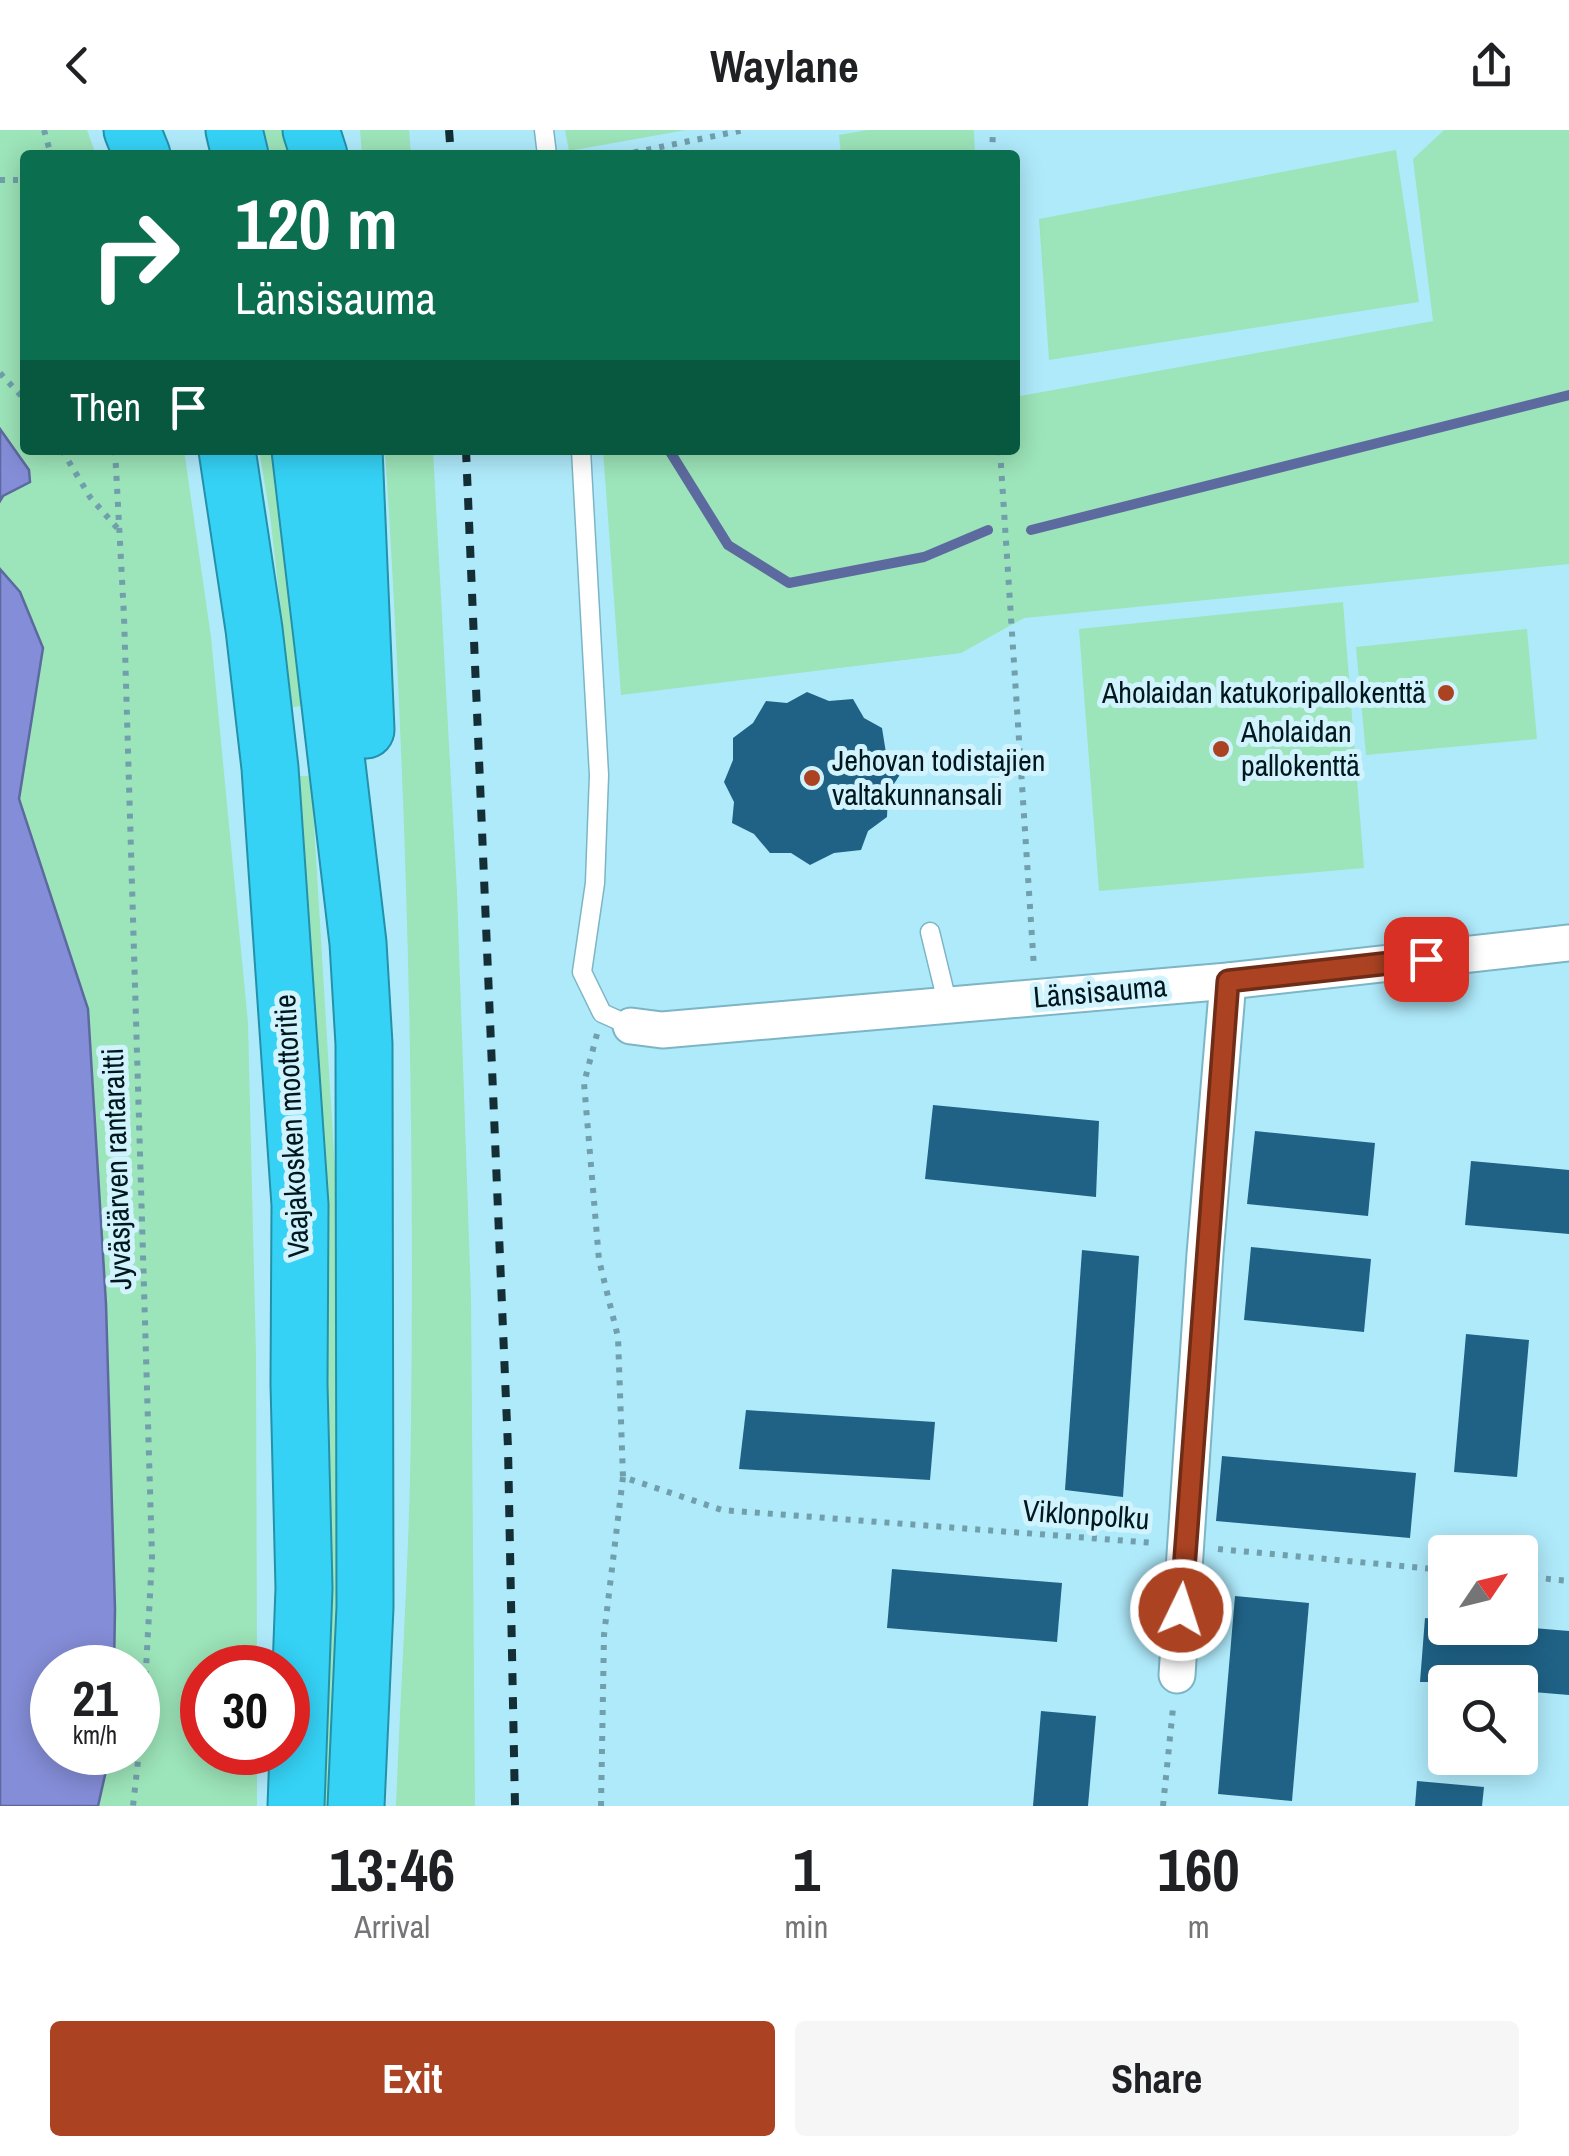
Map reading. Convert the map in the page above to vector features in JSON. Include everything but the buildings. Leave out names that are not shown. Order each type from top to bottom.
[{"type":"highway","name":"Vaajakosken moottoritie","points":[[228,455],[252,611],[270,768],[300,1205],[304,1588],[296,1806]]},
{"type":"highway","points":[[301,455],[358,943],[367,1144],[365,1607],[356,1806]]},
{"type":"highway","points":[[354,455],[366,725],[358,943]]},
{"type":"street","name":"Länsisauma","points":[[616,1019],[662,1030],[1228,981],[1569,943]]},
{"type":"street","points":[[1177,1675],[1228,981]]},
{"type":"lane","points":[[581,455],[599,775],[595,884],[582,972],[616,1019]]},
{"type":"lane","points":[[930,932],[948,1006]]},
{"type":"path","points":[[646,150],[744,130]]},
{"type":"path","points":[[0,373],[20,395]]},
{"type":"path","points":[[65,455],[90,497],[119,530]]},
{"type":"path","name":"Jyväsjärven rantaraitti","points":[[115,455],[152,1557],[144,1707],[133,1806]]},
{"type":"path","points":[[1000,455],[1034,969]]},
{"type":"path","points":[[601,1806],[604,1635],[622,1478],[618,1338],[599,1260],[584,1083],[616,1019]]},
{"type":"path","name":"Viklonpolku","points":[[622,1478],[722,1510],[1428,1568]]},
{"type":"path","points":[[1538,1578],[1569,1581]]},
{"type":"path","points":[[1163,1806],[1177,1675]]},
{"type":"green space","points":[[0,130],[87,130],[94,150],[20,150],[20,455],[185,455],[211,637],[248,1023],[256,1355],[257,1645],[180,1645],[180,1775],[257,1775],[257,1806],[0,1806],[0,600],[19,592],[0,569]]},
{"type":"green space","points":[[264,130],[285,130],[289,150],[270,150]]},
{"type":"green space","points":[[360,130],[409,130],[411,150],[362,150]]},
{"type":"green space","points":[[565,130],[686,130],[575,150],[569,150]]},
{"type":"green space","points":[[867,130],[974,130],[975,150],[840,150],[839,135]]},
{"type":"green space","points":[[1444,130],[1569,130],[1569,564],[1024,618],[961,653],[621,695],[603,455],[1020,455],[1020,396],[1433,321],[1413,159]]},
{"type":"green space","points":[[1396,150],[1419,302],[1049,360],[1039,219]]},
{"type":"green space","points":[[260,455],[274,455],[304,706],[292,707]]},
{"type":"green space","points":[[385,455],[433,455],[457,892],[471,1297],[475,1806],[396,1806],[407,1564],[412,1299],[410,1056]]},
{"type":"green space","name":"Aholaidan pallokenttä","points":[[1343,602],[1364,868],[1099,891],[1079,629]]},
{"type":"green space","name":"Aholaidan katukoripallokenttä","points":[[1527,629],[1537,739],[1366,755],[1356,647]]},
{"type":"green space","points":[[298,776],[311,776],[337,1202],[340,1437],[331,1806],[317,1806],[324,1200],[317,1034]]},
{"type":"water","points":[[0,429],[29,470],[30,482],[0,501]]},
{"type":"water","points":[[0,569],[20,592],[43,648],[19,799],[88,1009],[106,1304],[115,1609],[114,1645],[30,1645],[30,1775],[105,1775],[98,1806],[0,1806]]},
{"type":"waterway","points":[[1031,530],[1569,395]]},
{"type":"waterway","points":[[672,455],[728,545],[789,583],[924,557],[988,530]]},
{"type":"railway","points":[[449,130],[451,150]]},
{"type":"railway","points":[[466,455],[508,1448],[515,1806]]},
{"type":"place","name":"Aholaidan katukoripallokenttä","points":[[1446,693]]},
{"type":"place","name":"Aholaidan pallokenttä","points":[[1221,749]]},
{"type":"place","name":"Jehovan todistajien valtakunnansali","points":[[812,778]]},
{"type":"route","points":[[1181,1610],[1228,981],[1426,959]]}]
